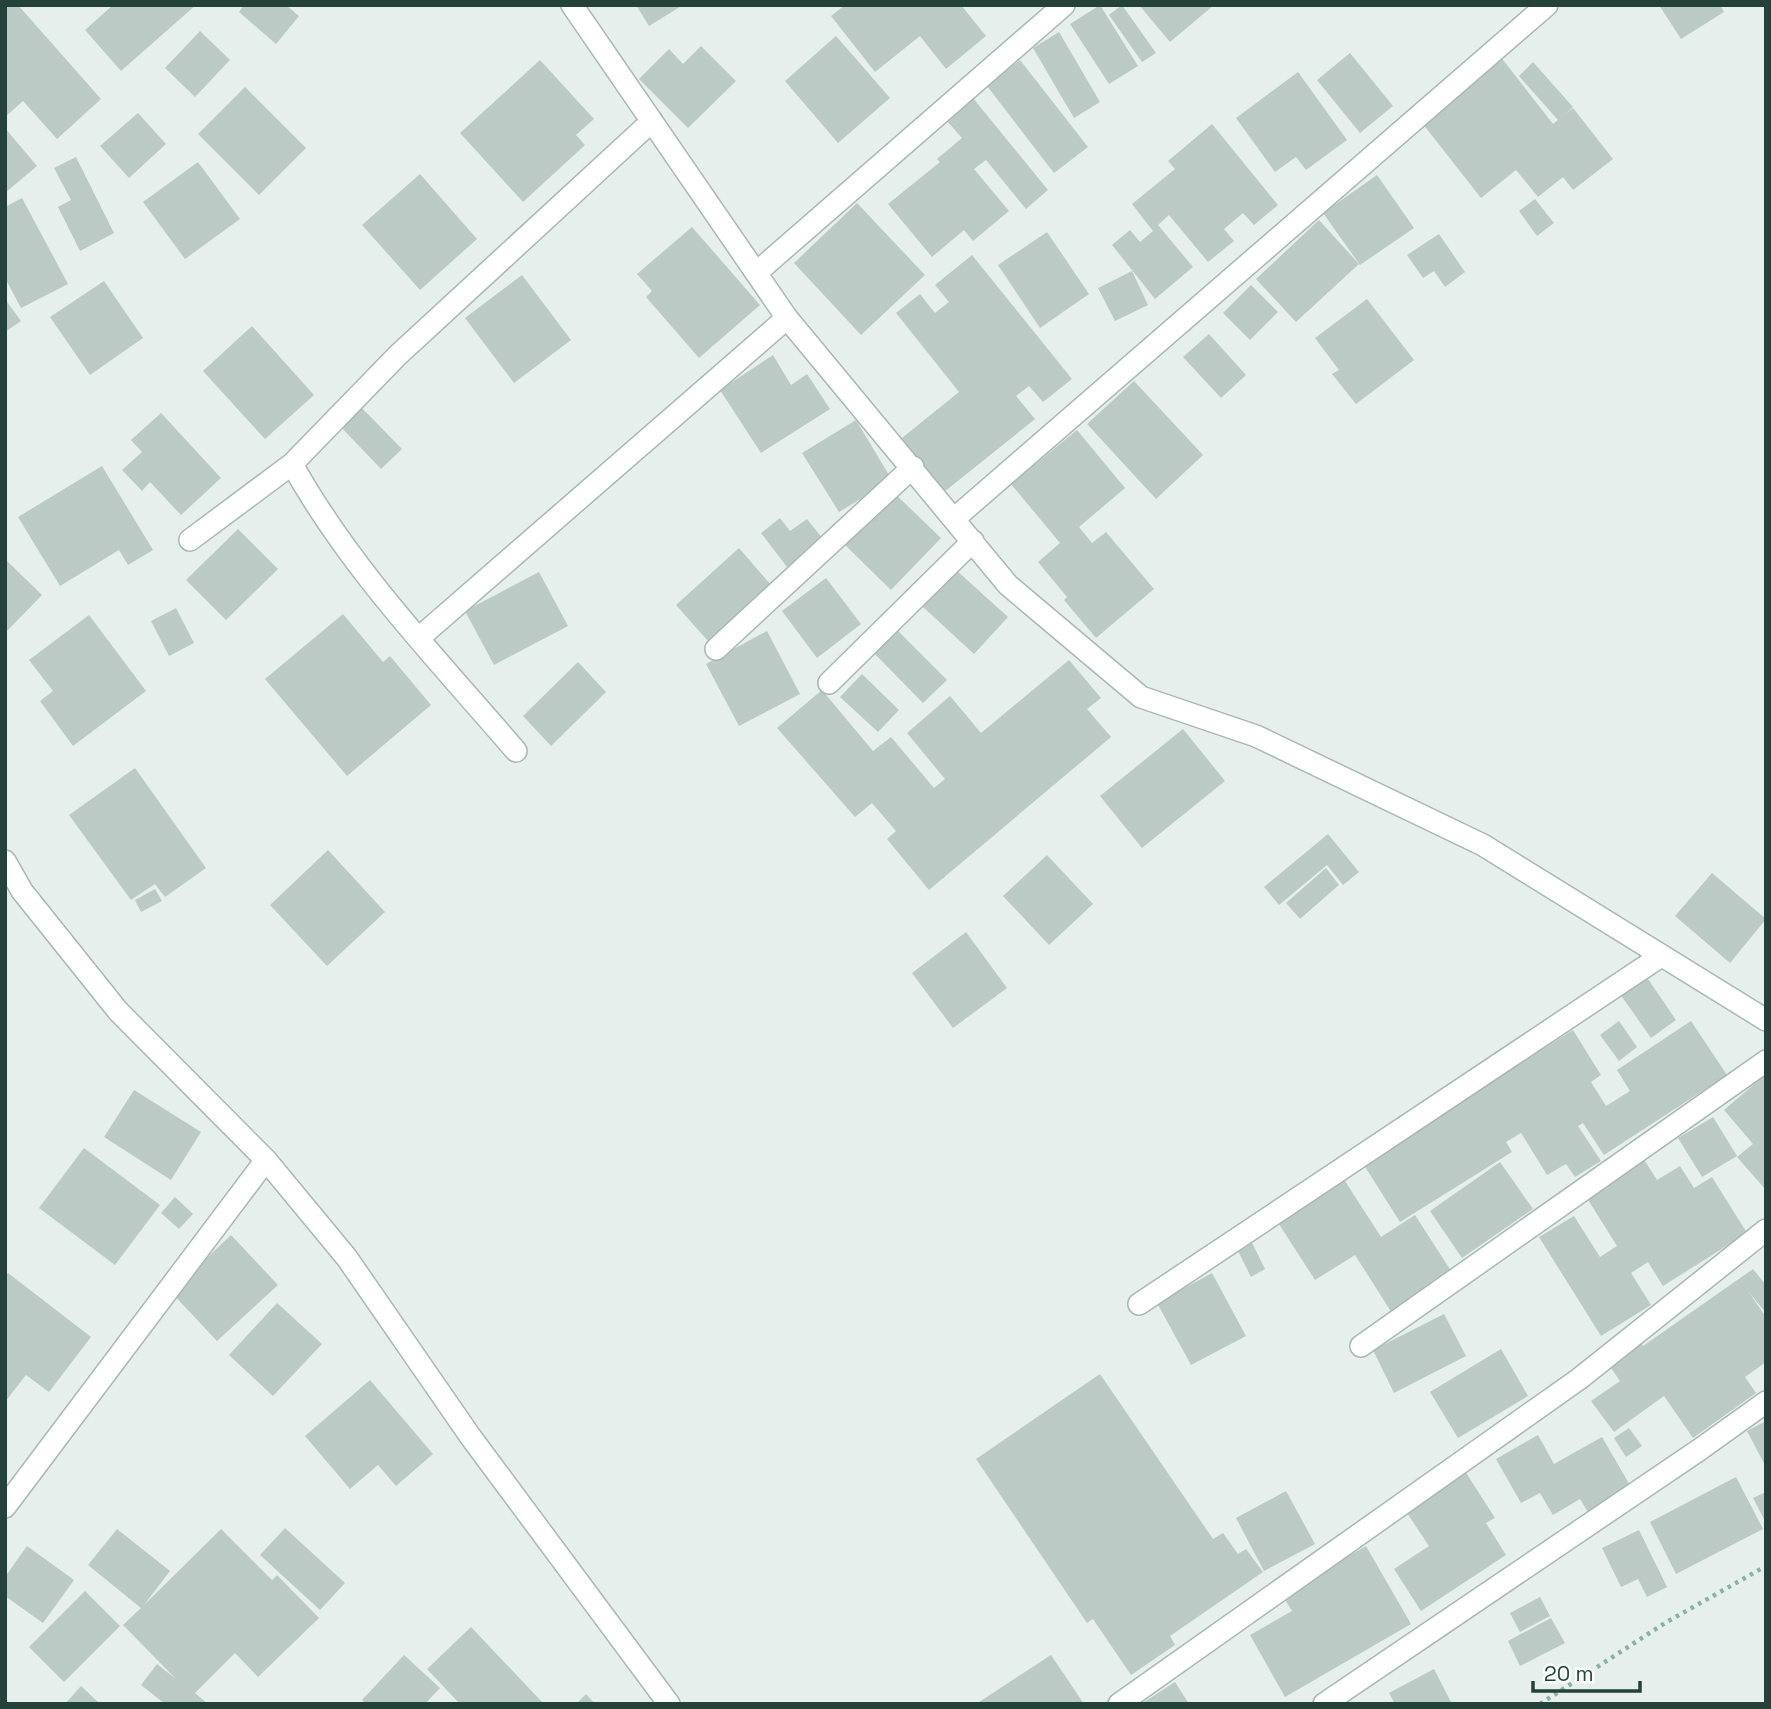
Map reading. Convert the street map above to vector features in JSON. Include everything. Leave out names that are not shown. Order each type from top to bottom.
[{"type":"street","points":[[572,5],[787,318],[955,517],[1008,585],[1141,697],[1256,736],[1483,845],[1766,1020]]},
{"type":"street","points":[[756,272],[1064,5]]},
{"type":"street","points":[[955,517],[1547,5]]},
{"type":"street","points":[[190,540],[292,464],[398,355],[652,121]]},
{"type":"street","points":[[420,638],[787,318]]},
{"type":"street","points":[[292,464],[310,497],[358,565],[516,751]]},
{"type":"street","points":[[716,649],[913,467]]},
{"type":"street","points":[[829,683],[973,541]]},
{"type":"street","points":[[5,861],[22,891],[118,1011],[266,1160],[347,1258],[470,1436],[669,1704]]},
{"type":"street","points":[[1139,1304],[1661,956]]},
{"type":"street","points":[[1361,1346],[1766,1061]]},
{"type":"street","points":[[5,1507],[266,1160]]},
{"type":"street","points":[[1119,1704],[1579,1378],[1766,1230]]},
{"type":"street","points":[[1324,1704],[1766,1402]]},
{"type":"path","points":[[1540,1704],[1665,1623],[1766,1566]]},
{"type":"building","points":[[5,5],[18,5],[101,99],[57,139],[23,101],[5,117]]},
{"type":"building","points":[[113,5],[196,5],[121,71],[85,30]]},
{"type":"building","points":[[244,5],[286,5],[299,16],[276,44],[239,12]]},
{"type":"building","points":[[636,5],[683,5],[649,26]]},
{"type":"building","points":[[845,5],[961,5],[986,36],[946,69],[920,36],[875,72],[831,16]]},
{"type":"building","points":[[1100,5],[1138,66],[1109,84],[1070,24]]},
{"type":"building","points":[[1122,5],[1156,53],[1142,62],[1109,15]]},
{"type":"building","points":[[1139,5],[1214,5],[1170,42]]},
{"type":"building","points":[[1659,5],[1720,5],[1724,12],[1681,39]]},
{"type":"building","points":[[200,31],[230,60],[195,97],[165,68]]},
{"type":"building","points":[[1059,32],[1100,102],[1074,118],[1033,48]]},
{"type":"building","points":[[836,36],[890,98],[838,143],[785,81]]},
{"type":"building","points":[[701,46],[736,81],[688,128],[639,79],[669,49],[683,64]]},
{"type":"building","points":[[1350,53],[1393,106],[1360,133],[1317,80]]},
{"type":"building","points":[[1500,56],[1553,124],[1558,120],[1519,76],[1533,62],[1573,107],[1565,114],[1573,108],[1613,159],[1573,190],[1563,177],[1538,197],[1516,170],[1481,198],[1419,119]]},
{"type":"building","points":[[540,60],[594,119],[576,135],[585,145],[523,202],[460,133]]},
{"type":"building","points":[[1020,60],[1088,147],[1054,173],[987,86]]},
{"type":"building","points":[[1298,72],[1347,140],[1306,170],[1296,157],[1275,172],[1236,118]]},
{"type":"building","points":[[245,87],[306,148],[259,195],[198,134]]},
{"type":"building","points":[[973,98],[1048,190],[1026,209],[986,160],[974,169],[1009,211],[973,241],[964,230],[932,257],[888,204],[940,162],[937,159],[962,138],[946,120]]},
{"type":"building","points":[[138,113],[166,144],[129,178],[100,146]]},
{"type":"building","points":[[1212,124],[1278,205],[1254,225],[1243,213],[1224,229],[1234,241],[1208,262],[1169,215],[1158,225],[1193,267],[1155,299],[1112,245],[1130,230],[1140,242],[1153,231],[1132,204],[1175,169],[1168,161]]},
{"type":"building","points":[[5,128],[37,166],[5,193]]},
{"type":"building","points":[[76,157],[114,233],[80,251],[58,207],[71,200],[54,168]]},
{"type":"building","points":[[198,162],[240,219],[185,259],[143,202]]},
{"type":"building","points":[[420,174],[477,239],[420,290],[362,225]]},
{"type":"building","points":[[1377,175],[1414,228],[1360,265],[1323,213]]},
{"type":"building","points":[[22,198],[68,284],[21,308],[5,278],[5,207]]},
{"type":"building","points":[[1535,199],[1554,223],[1537,236],[1519,211]]},
{"type":"building","points":[[857,203],[925,275],[861,335],[794,263]]},
{"type":"building","points":[[1319,220],[1359,264],[1296,322],[1256,279]]},
{"type":"building","points":[[692,227],[760,305],[699,358],[646,297],[652,291],[637,274]]},
{"type":"building","points":[[1047,232],[1089,294],[1040,328],[998,265]]},
{"type":"building","points":[[1439,234],[1465,272],[1445,287],[1434,271],[1423,278],[1407,255]]},
{"type":"building","points":[[972,255],[1072,379],[1043,402],[1029,386],[1016,396],[1035,419],[944,492],[902,438],[959,392],[896,313],[920,294],[935,313],[949,302],[935,285]]},
{"type":"building","points":[[1132,271],[1148,305],[1115,321],[1098,288]]},
{"type":"building","points":[[522,275],[571,340],[514,383],[465,318]]},
{"type":"building","points":[[104,281],[143,338],[90,375],[50,317]]},
{"type":"building","points":[[1251,285],[1278,312],[1250,340],[1223,313]]},
{"type":"building","points":[[5,299],[21,321],[5,332]]},
{"type":"building","points":[[1367,299],[1414,360],[1356,404],[1332,374],[1339,370],[1315,338]]},
{"type":"building","points":[[252,326],[314,395],[265,439],[203,371]]},
{"type":"building","points":[[1209,334],[1246,375],[1221,398],[1183,357]]},
{"type":"building","points":[[773,355],[791,385],[807,374],[830,409],[761,453],[720,390]]},
{"type":"building","points":[[1134,381],[1203,455],[1156,499],[1087,424]]},
{"type":"building","points":[[359,405],[402,449],[381,469],[339,425]]},
{"type":"building","points":[[161,413],[221,478],[181,515],[150,482],[142,491],[122,470],[142,452],[131,440]]},
{"type":"building","points":[[856,420],[892,480],[839,512],[802,453]]},
{"type":"building","points":[[1077,430],[1125,488],[1079,527],[1092,543],[1106,532],[1154,589],[1096,638],[1064,600],[1067,597],[1038,562],[1060,543],[1011,484]]},
{"type":"building","points":[[102,466],[153,550],[128,565],[119,550],[60,586],[18,517]]},
{"type":"building","points":[[892,491],[941,538],[891,590],[842,542]]},
{"type":"building","points":[[780,518],[790,531],[807,519],[823,539],[787,567],[761,533]]},
{"type":"building","points":[[238,529],[278,569],[226,620],[186,580]]},
{"type":"building","points":[[739,548],[771,585],[708,641],[676,605]]},
{"type":"building","points":[[5,559],[42,595],[5,633]]},
{"type":"building","points":[[956,570],[1008,617],[974,654],[923,607]]},
{"type":"building","points":[[539,572],[568,626],[494,665],[465,611]]},
{"type":"building","points":[[826,578],[861,624],[817,658],[782,611]]},
{"type":"building","points":[[176,608],[194,643],[169,656],[151,621]]},
{"type":"building","points":[[343,614],[383,662],[390,656],[431,705],[347,776],[265,679]]},
{"type":"building","points":[[89,615],[146,691],[73,746],[40,701],[53,691],[29,660]]},
{"type":"building","points":[[896,629],[947,680],[923,703],[873,652]]},
{"type":"building","points":[[767,631],[800,694],[739,726],[706,664]]},
{"type":"building","points":[[1069,660],[1101,698],[1087,709],[1111,737],[929,890],[887,839],[896,831],[872,803],[855,817],[777,728],[822,690],[873,751],[891,737],[934,788],[945,779],[907,733],[950,696],[981,733]]},
{"type":"building","points":[[578,662],[606,692],[551,746],[523,716]]},
{"type":"building","points":[[862,674],[899,710],[878,732],[840,697]]},
{"type":"building","points":[[1183,729],[1225,781],[1142,848],[1100,796]]},
{"type":"building","points":[[135,768],[206,868],[165,897],[155,884],[131,900],[69,815]]},
{"type":"building","points":[[1328,834],[1359,872],[1343,885],[1327,865],[1279,905],[1264,887]]},
{"type":"building","points":[[328,850],[385,912],[327,966],[270,905]]},
{"type":"building","points":[[1047,855],[1093,904],[1049,945],[1003,896]]},
{"type":"building","points":[[1326,868],[1339,885],[1300,919],[1286,903]]},
{"type":"building","points":[[1712,873],[1766,919],[1730,963],[1675,916]]},
{"type":"building","points":[[155,889],[162,901],[141,912],[135,900]]},
{"type":"building","points":[[966,932],[1007,988],[953,1028],[912,973]]},
{"type":"building","points":[[1646,976],[1676,1020],[1651,1038],[1620,994]]},
{"type":"building","points":[[1619,1021],[1637,1047],[1619,1061],[1600,1035]]},
{"type":"building","points":[[1691,1021],[1727,1075],[1604,1155],[1583,1123],[1578,1126],[1601,1161],[1575,1177],[1566,1164],[1547,1175],[1521,1133],[1506,1142],[1512,1152],[1400,1222],[1362,1162],[1573,1030],[1601,1075],[1591,1082],[1606,1106],[1630,1091],[1617,1070]]},
{"type":"building","points":[[1766,1074],[1766,1190],[1737,1157],[1753,1144],[1724,1110]]},
{"type":"building","points":[[134,1090],[201,1132],[171,1180],[104,1137]]},
{"type":"building","points":[[1713,1117],[1737,1156],[1702,1177],[1678,1138]]},
{"type":"building","points":[[84,1148],[160,1205],[115,1265],[39,1208]]},
{"type":"building","points":[[1643,1158],[1657,1180],[1680,1166],[1694,1188],[1712,1177],[1747,1233],[1663,1286],[1648,1262],[1631,1273],[1651,1305],[1601,1336],[1539,1237],[1574,1216],[1600,1257],[1617,1246],[1585,1195]]},
{"type":"building","points":[[1500,1162],[1533,1209],[1462,1258],[1430,1211]]},
{"type":"building","points":[[1343,1178],[1381,1237],[1415,1215],[1453,1274],[1392,1313],[1355,1255],[1315,1280],[1277,1221]]},
{"type":"building","points":[[175,1197],[193,1214],[179,1229],[161,1213]]},
{"type":"building","points":[[231,1235],[278,1285],[217,1341],[171,1292]]},
{"type":"building","points":[[1252,1243],[1265,1269],[1251,1277],[1238,1251]]},
{"type":"building","points":[[1753,1269],[1766,1285],[1766,1313],[1748,1291],[1766,1317],[1766,1362],[1745,1377],[1756,1393],[1693,1438],[1664,1396],[1614,1432],[1591,1401],[1620,1381],[1609,1365],[1641,1343],[1643,1346]]},
{"type":"building","points":[[8,1273],[91,1337],[49,1392],[26,1375],[5,1402],[5,1276]]},
{"type":"building","points":[[1212,1273],[1246,1336],[1191,1365],[1157,1303]]},
{"type":"building","points":[[277,1303],[322,1344],[273,1396],[229,1355]]},
{"type":"building","points":[[1444,1314],[1466,1356],[1394,1393],[1373,1350]]},
{"type":"building","points":[[1501,1349],[1528,1396],[1458,1438],[1430,1392]]},
{"type":"building","points":[[1100,1374],[1213,1539],[1223,1533],[1238,1554],[1246,1549],[1263,1572],[1170,1636],[1175,1645],[1131,1675],[1093,1619],[1087,1623],[976,1459]]},
{"type":"building","points":[[370,1380],[433,1454],[396,1486],[378,1465],[350,1489],[305,1436]]},
{"type":"building","points":[[1766,1421],[1766,1467],[1747,1431]]},
{"type":"building","points":[[1629,1428],[1642,1446],[1626,1457],[1614,1438]]},
{"type":"building","points":[[1538,1435],[1554,1464],[1602,1437],[1634,1492],[1591,1517],[1580,1499],[1553,1515],[1540,1493],[1521,1503],[1496,1459]]},
{"type":"building","points":[[1463,1468],[1495,1518],[1486,1523],[1506,1555],[1421,1611],[1394,1569],[1429,1546],[1403,1507]]},
{"type":"building","points":[[1736,1477],[1763,1529],[1676,1574],[1650,1522]]},
{"type":"building","points":[[1286,1491],[1315,1544],[1264,1571],[1236,1518]]},
{"type":"building","points":[[1766,1492],[1766,1523],[1753,1498]]},
{"type":"building","points":[[285,1528],[345,1583],[320,1610],[260,1555]]},
{"type":"building","points":[[117,1529],[170,1571],[144,1605],[221,1529],[272,1580],[277,1575],[319,1618],[258,1677],[235,1653],[195,1693],[208,1704],[165,1704],[141,1685],[157,1664],[176,1679],[123,1625],[141,1608],[88,1565]]},
{"type":"building","points":[[1639,1530],[1667,1587],[1647,1597],[1638,1579],[1621,1587],[1602,1548]]},
{"type":"building","points":[[27,1546],[74,1580],[43,1623],[5,1596],[5,1577]]},
{"type":"building","points":[[1366,1546],[1411,1624],[1285,1697],[1250,1635],[1292,1611],[1282,1595]]},
{"type":"building","points":[[85,1591],[120,1626],[64,1682],[29,1647]]},
{"type":"building","points":[[1540,1597],[1550,1616],[1520,1632],[1510,1613]]},
{"type":"building","points":[[1551,1618],[1565,1643],[1520,1666],[1508,1641]]},
{"type":"building","points":[[471,1627],[544,1704],[460,1704],[427,1669]]},
{"type":"building","points":[[404,1655],[440,1688],[425,1704],[366,1704],[362,1700]]},
{"type":"building","points":[[1051,1655],[1084,1704],[976,1704]]},
{"type":"building","points":[[1434,1669],[1452,1704],[1395,1704],[1389,1693]]},
{"type":"building","points":[[1175,1682],[1189,1704],[1141,1704]]},
{"type":"building","points":[[81,1686],[100,1704],[65,1704]]},
{"type":"building","points":[[586,1694],[595,1704],[576,1704]]}]
